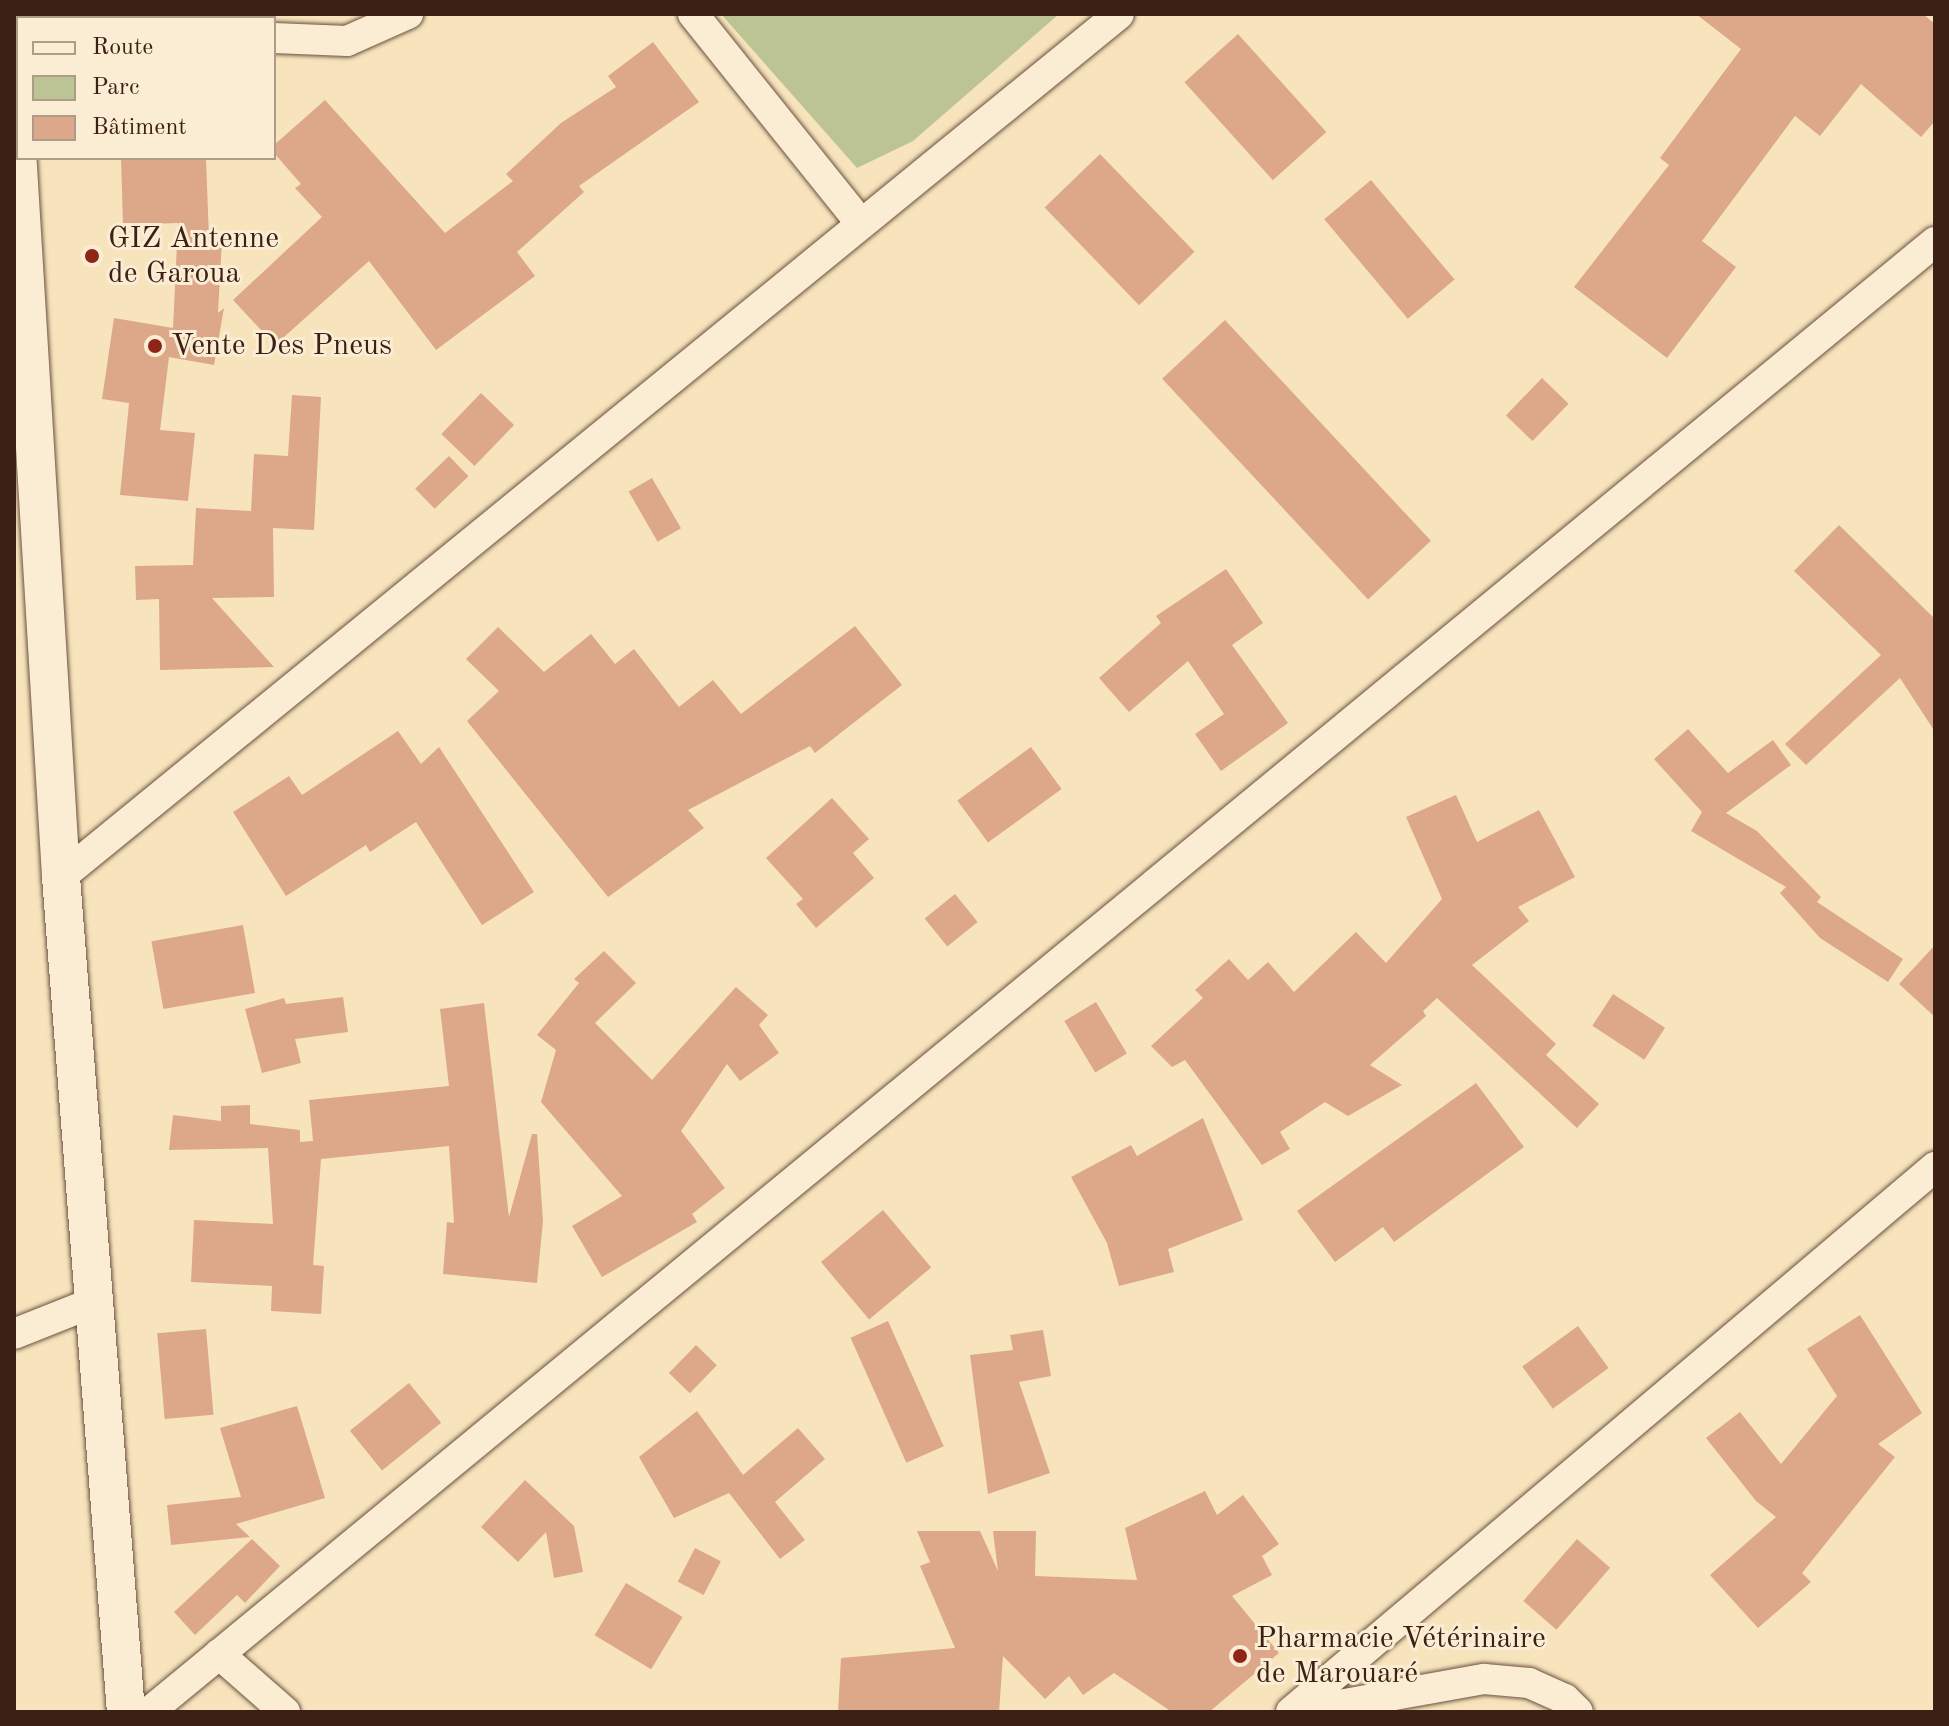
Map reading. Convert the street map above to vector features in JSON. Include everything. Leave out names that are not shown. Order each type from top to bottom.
[{"type":"street","points":[[276,38],[347,41],[408,14]]},
{"type":"street","points":[[693,14],[861,224]]},
{"type":"street","points":[[61,877],[1119,14]]},
{"type":"street","points":[[14,101],[25,482],[97,1301],[126,1712]]},
{"type":"street","points":[[149,1712],[1935,242]]},
{"type":"street","points":[[1291,1712],[1935,1167]]},
{"type":"street","points":[[14,1334],[97,1301]]},
{"type":"street","points":[[219,1654],[285,1712]]},
{"type":"street","points":[[1300,1712],[1484,1679],[1529,1683],[1565,1699],[1578,1712]]},
{"type":"green space","points":[[721,14],[1059,14],[913,141],[857,168]]},
{"type":"building","points":[[1696,14],[1923,14],[1935,24],[1935,121],[1921,137],[1861,84],[1820,136],[1795,116],[1702,241],[1736,267],[1667,358],[1574,287],[1669,165],[1660,158],[1741,49]]},
{"type":"building","points":[[1238,34],[1326,132],[1273,180],[1184,82]]},
{"type":"building","points":[[653,42],[699,102],[579,186],[584,192],[517,252],[535,276],[436,350],[369,261],[275,345],[233,300],[322,217],[295,188],[301,184],[276,155],[276,143],[325,100],[445,233],[513,181],[506,174],[561,123],[616,87],[608,76]]},
{"type":"building","points":[[1100,154],[1194,252],[1139,305],[1045,207]]},
{"type":"building","points":[[121,160],[206,160],[209,239],[222,240],[218,313],[224,308],[214,365],[169,357],[160,430],[195,433],[188,501],[120,495],[129,403],[102,399],[114,318],[173,328],[178,223],[123,225]]},
{"type":"building","points":[[1371,180],[1455,280],[1408,319],[1324,219]]},
{"type":"building","points":[[1225,320],[1431,541],[1368,600],[1162,379]]},
{"type":"building","points":[[1542,378],[1569,404],[1532,441],[1506,415]]},
{"type":"building","points":[[481,393],[514,425],[474,466],[441,434]]},
{"type":"building","points":[[292,395],[321,397],[314,530],[273,528],[274,597],[212,598],[274,667],[160,670],[159,599],[136,600],[135,566],[193,565],[196,508],[251,511],[254,454],[288,456]]},
{"type":"building","points":[[449,456],[468,476],[435,509],[415,489]]},
{"type":"building","points":[[652,478],[681,528],[658,542],[629,491]]},
{"type":"building","points":[[1839,525],[1935,619],[1935,732],[1900,678],[1806,765],[1785,744],[1881,655],[1794,571]]},
{"type":"building","points":[[1226,569],[1263,623],[1232,645],[1288,723],[1221,771],[1195,734],[1224,714],[1188,661],[1129,712],[1099,678],[1161,623],[1156,616]]},
{"type":"building","points":[[855,626],[902,685],[815,753],[810,746],[688,810],[704,828],[608,897],[467,721],[499,691],[466,659],[498,627],[544,672],[591,634],[615,664],[634,649],[679,707],[713,680],[741,714]]},
{"type":"building","points":[[1688,729],[1728,773],[1773,740],[1791,765],[1726,813],[1757,831],[1821,897],[1817,902],[1903,959],[1888,982],[1820,938],[1780,893],[1786,887],[1691,831],[1702,812],[1654,759]]},
{"type":"building","points":[[398,731],[421,764],[439,747],[534,892],[482,925],[416,822],[370,852],[366,845],[286,896],[233,812],[289,776],[302,795]]},
{"type":"building","points":[[1031,747],[1062,789],[988,843],[957,800]]},
{"type":"building","points":[[1456,795],[1477,842],[1539,810],[1575,877],[1518,907],[1529,921],[1472,965],[1556,1044],[1546,1055],[1599,1104],[1577,1128],[1437,998],[1423,1011],[1426,1016],[1370,1065],[1402,1085],[1348,1116],[1325,1102],[1280,1132],[1290,1149],[1262,1165],[1185,1060],[1172,1067],[1151,1046],[1203,998],[1195,990],[1229,959],[1248,980],[1268,962],[1294,992],[1356,932],[1386,963],[1442,899],[1406,817]]},
{"type":"building","points":[[832,798],[869,839],[853,853],[874,878],[816,928],[796,904],[803,899],[766,858]]},
{"type":"building","points":[[955,894],[978,922],[947,947],[925,919]]},
{"type":"building","points":[[243,925],[255,993],[163,1009],[151,941]]},
{"type":"building","points":[[1935,945],[1935,1017],[1899,984]]},
{"type":"building","points":[[604,951],[636,983],[595,1023],[652,1080],[736,987],[768,1015],[759,1025],[779,1053],[740,1081],[727,1064],[681,1131],[725,1188],[692,1214],[697,1222],[602,1277],[572,1226],[622,1196],[541,1102],[556,1050],[537,1035],[579,983],[574,979]]},
{"type":"building","points":[[1613,994],[1665,1028],[1644,1060],[1592,1026]]},
{"type":"building","points":[[343,997],[348,1032],[295,1039],[301,1063],[262,1073],[245,1009],[284,998],[286,1004]]},
{"type":"building","points":[[1096,1002],[1127,1053],[1095,1072],[1064,1021]]},
{"type":"building","points":[[484,1003],[509,1217],[532,1134],[537,1134],[543,1221],[537,1283],[443,1274],[447,1222],[454,1223],[449,1146],[321,1159],[313,1265],[324,1266],[321,1314],[271,1311],[272,1286],[191,1282],[194,1220],[273,1224],[268,1148],[169,1150],[173,1115],[221,1121],[221,1106],[250,1105],[250,1124],[300,1130],[300,1142],[313,1141],[309,1100],[449,1086],[440,1009]]},
{"type":"building","points":[[1476,1083],[1524,1147],[1394,1242],[1383,1227],[1335,1262],[1297,1211]]},
{"type":"building","points":[[1203,1118],[1243,1220],[1168,1249],[1174,1272],[1119,1286],[1107,1243],[1071,1177],[1131,1145],[1137,1156]]},
{"type":"building","points":[[883,1210],[931,1267],[869,1320],[821,1262]]},
{"type":"building","points":[[1860,1315],[1922,1413],[1878,1444],[1895,1457],[1802,1573],[1811,1582],[1758,1628],[1710,1575],[1776,1517],[1756,1501],[1706,1438],[1740,1412],[1781,1464],[1837,1396],[1807,1349]]},
{"type":"building","points":[[888,1321],[944,1446],[906,1463],[851,1338]]},
{"type":"building","points":[[1578,1326],[1609,1368],[1553,1409],[1522,1367]]},
{"type":"building","points":[[206,1329],[213,1415],[165,1419],[157,1333]]},
{"type":"building","points":[[1043,1330],[1051,1376],[1019,1382],[1050,1473],[988,1494],[970,1355],[1013,1350],[1010,1335]]},
{"type":"building","points":[[696,1345],[717,1365],[690,1393],[669,1373]]},
{"type":"building","points":[[409,1383],[441,1423],[382,1470],[350,1431]]},
{"type":"building","points":[[297,1406],[325,1498],[236,1524],[250,1537],[171,1545],[167,1505],[241,1497],[220,1428]]},
{"type":"building","points":[[697,1411],[743,1475],[798,1428],[825,1459],[775,1502],[805,1540],[780,1559],[729,1493],[674,1518],[639,1457]]},
{"type":"building","points":[[525,1480],[574,1526],[583,1572],[554,1578],[546,1532],[518,1562],[481,1527]]},
{"type":"building","points":[[1205,1491],[1217,1515],[1243,1495],[1279,1544],[1262,1556],[1272,1575],[1232,1596],[1279,1653],[1209,1712],[1172,1712],[1114,1673],[1083,1695],[1069,1676],[1045,1699],[1003,1656],[999,1712],[838,1712],[841,1658],[955,1648],[920,1566],[930,1562],[917,1531],[980,1531],[998,1571],[993,1531],[1036,1531],[1035,1576],[1137,1580],[1125,1528]]},
{"type":"building","points":[[252,1539],[280,1566],[245,1603],[237,1595],[195,1635],[174,1612]]},
{"type":"building","points":[[1577,1539],[1610,1568],[1556,1630],[1523,1601]]},
{"type":"building","points":[[695,1548],[721,1561],[704,1595],[678,1582]]},
{"type":"building","points":[[626,1583],[683,1617],[651,1669],[595,1635]]},
{"type":"place","name":"GIZ Antenne de Garoua","points":[[92,256]]},
{"type":"place","name":"Vente Des Pneus","points":[[155,346]]},
{"type":"place","name":"Pharmacie Vétérinaire de Marouaré","points":[[1240,1656]]}]
